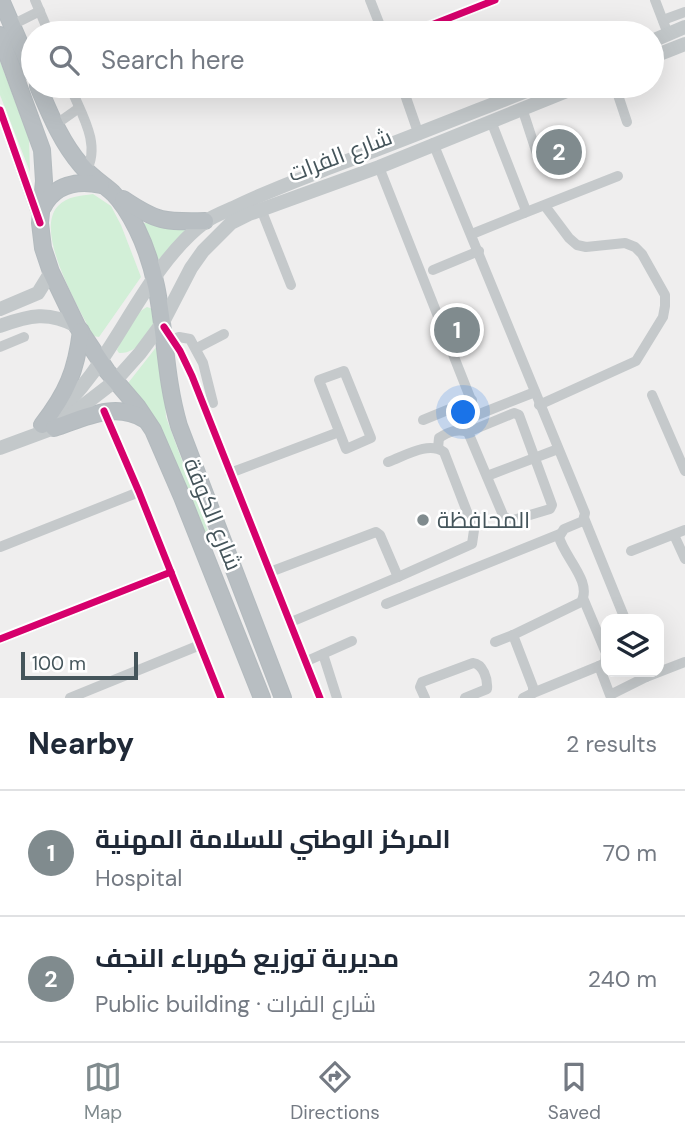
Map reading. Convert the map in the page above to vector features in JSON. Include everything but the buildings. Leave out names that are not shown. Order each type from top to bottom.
[{"type":"highway","points":[[1,0],[6,30],[21,80]]},
{"type":"highway","points":[[6,30],[21,54]]},
{"type":"highway","points":[[26,98],[42,150],[44,181],[40,217]]},
{"type":"highway","points":[[43,98],[70,151],[86,171],[106,188],[148,216],[166,222],[205,221]]},
{"type":"highway","points":[[40,217],[47,200],[65,186],[89,182],[106,188]]},
{"type":"highway","name":"شارع الكوفة","points":[[106,188],[118,199],[159,273],[167,329],[169,387],[179,426],[283,698]]},
{"type":"highway","name":"شارع الكوفة","points":[[40,217],[43,247],[51,272],[79,329],[148,422],[182,497],[258,695]]},
{"type":"highway","points":[[48,426],[73,374],[79,329]]},
{"type":"highway","points":[[48,426],[104,411],[123,410],[135,413],[148,422]]},
{"type":"main road","points":[[665,27],[685,27]]},
{"type":"main road","points":[[664,52],[685,44]]},
{"type":"main road","name":"شارع الفرات","points":[[48,426],[115,381],[140,353],[167,329],[184,281],[197,259],[232,223],[261,209],[379,167],[491,121],[525,98]]},
{"type":"main road","name":"شارع الفرات","points":[[48,426],[100,360],[159,273],[205,221],[258,195],[419,135],[482,108],[517,105],[540,98]]},
{"type":"main road","points":[[482,108],[489,114],[491,121]]},
{"type":"main road","points":[[0,309],[38,293],[51,272]]},
{"type":"main road","points":[[159,273],[174,283],[184,281]]},
{"type":"main road","points":[[0,326],[24,318],[49,315],[79,329]]},
{"type":"main road","points":[[0,448],[48,426]]},
{"type":"street","points":[[36,0],[44,21]]},
{"type":"street","points":[[370,0],[378,21]]},
{"type":"street","points":[[442,21],[495,0]]},
{"type":"street","points":[[654,0],[663,21]]},
{"type":"street","points":[[22,21],[40,11]]},
{"type":"street","points":[[665,27],[685,12]]},
{"type":"street","points":[[75,98],[93,147],[86,171]]},
{"type":"street","points":[[406,98],[419,135]]},
{"type":"street","points":[[619,98],[627,122]]},
{"type":"street","points":[[517,105],[540,163]]},
{"type":"street","points":[[55,125],[79,108]]},
{"type":"street","points":[[0,110],[40,217]]},
{"type":"street","points":[[491,121],[525,208],[524,213]]},
{"type":"street","points":[[433,143],[585,513],[584,518],[623,614]]},
{"type":"street","points":[[379,167],[477,415],[535,392]]},
{"type":"street","points":[[472,234],[618,176]]},
{"type":"street","points":[[540,405],[636,361],[663,317],[665,306],[665,295],[642,254],[635,247],[625,243],[586,247],[577,245],[545,206]]},
{"type":"street","points":[[261,209],[291,285]]},
{"type":"street","points":[[433,270],[479,251]]},
{"type":"street","points":[[167,329],[178,337],[190,339],[197,348],[213,403]]},
{"type":"street","points":[[167,329],[192,376],[320,698]]},
{"type":"street","points":[[197,348],[224,334]]},
{"type":"street","points":[[0,347],[24,337]]},
{"type":"street","points":[[344,371],[371,438],[346,449],[339,432],[319,380],[344,371]]},
{"type":"street","points":[[652,395],[685,471]]},
{"type":"street","points":[[423,420],[472,400]]},
{"type":"street","points":[[104,411],[221,698]]},
{"type":"street","points":[[438,448],[439,438],[445,434],[456,430],[468,432],[514,414],[519,415],[552,505],[550,509],[506,520],[468,432]]},
{"type":"street","points":[[230,473],[339,432]]},
{"type":"street","points":[[291,622],[472,544],[474,530],[444,452],[430,447],[388,462]]},
{"type":"street","points":[[487,476],[558,449]]},
{"type":"street","points":[[0,547],[139,492]]},
{"type":"street","points":[[386,604],[560,534],[584,518]]},
{"type":"street","points":[[631,551],[685,530]]},
{"type":"street","points":[[270,572],[376,532],[380,535],[398,577]]},
{"type":"street","points":[[513,635],[528,672],[528,695],[605,663],[606,653],[583,597],[584,587],[561,542],[560,534]]},
{"type":"street","points":[[674,535],[685,559]]},
{"type":"street","points":[[0,639],[171,572]]},
{"type":"street","points":[[495,642],[576,605],[583,597]]},
{"type":"street","points":[[307,661],[352,641]]},
{"type":"street","points":[[70,698],[200,645]]},
{"type":"street","points":[[323,654],[337,698]]},
{"type":"street","points":[[664,669],[685,662]]},
{"type":"street","points":[[425,698],[420,687],[422,682],[478,663],[482,667],[488,689],[466,698]]},
{"type":"street","points":[[599,666],[610,697],[644,677]]},
{"type":"green space","points":[[0,61],[29,139],[30,172],[0,95]]},
{"type":"green space","points":[[93,194],[111,206],[141,277],[99,337],[93,336],[61,271],[51,233],[52,218],[58,206],[70,198]]},
{"type":"green space","points":[[143,223],[193,225],[158,260]]},
{"type":"green space","points":[[147,307],[153,309],[157,319],[142,342],[132,350],[119,353],[117,350],[129,326]]},
{"type":"green space","points":[[161,341],[166,417],[211,539],[203,542],[125,387]]},
{"type":"cycle path","points":[[442,21],[495,0]]},
{"type":"cycle path","points":[[0,110],[40,223]]},
{"type":"cycle path","points":[[164,327],[192,376],[320,698]]},
{"type":"cycle path","points":[[104,411],[221,698]]},
{"type":"cycle path","points":[[0,639],[171,572]]},
{"type":"place","name":"مديرية توزيع كهرباء النجف","points":[[559,152]]},
{"type":"place","name":"المركز الوطني للسلامة المهنية","points":[[457,330]]},
{"type":"place","name":"المحافظة","points":[[423,520]]}]
